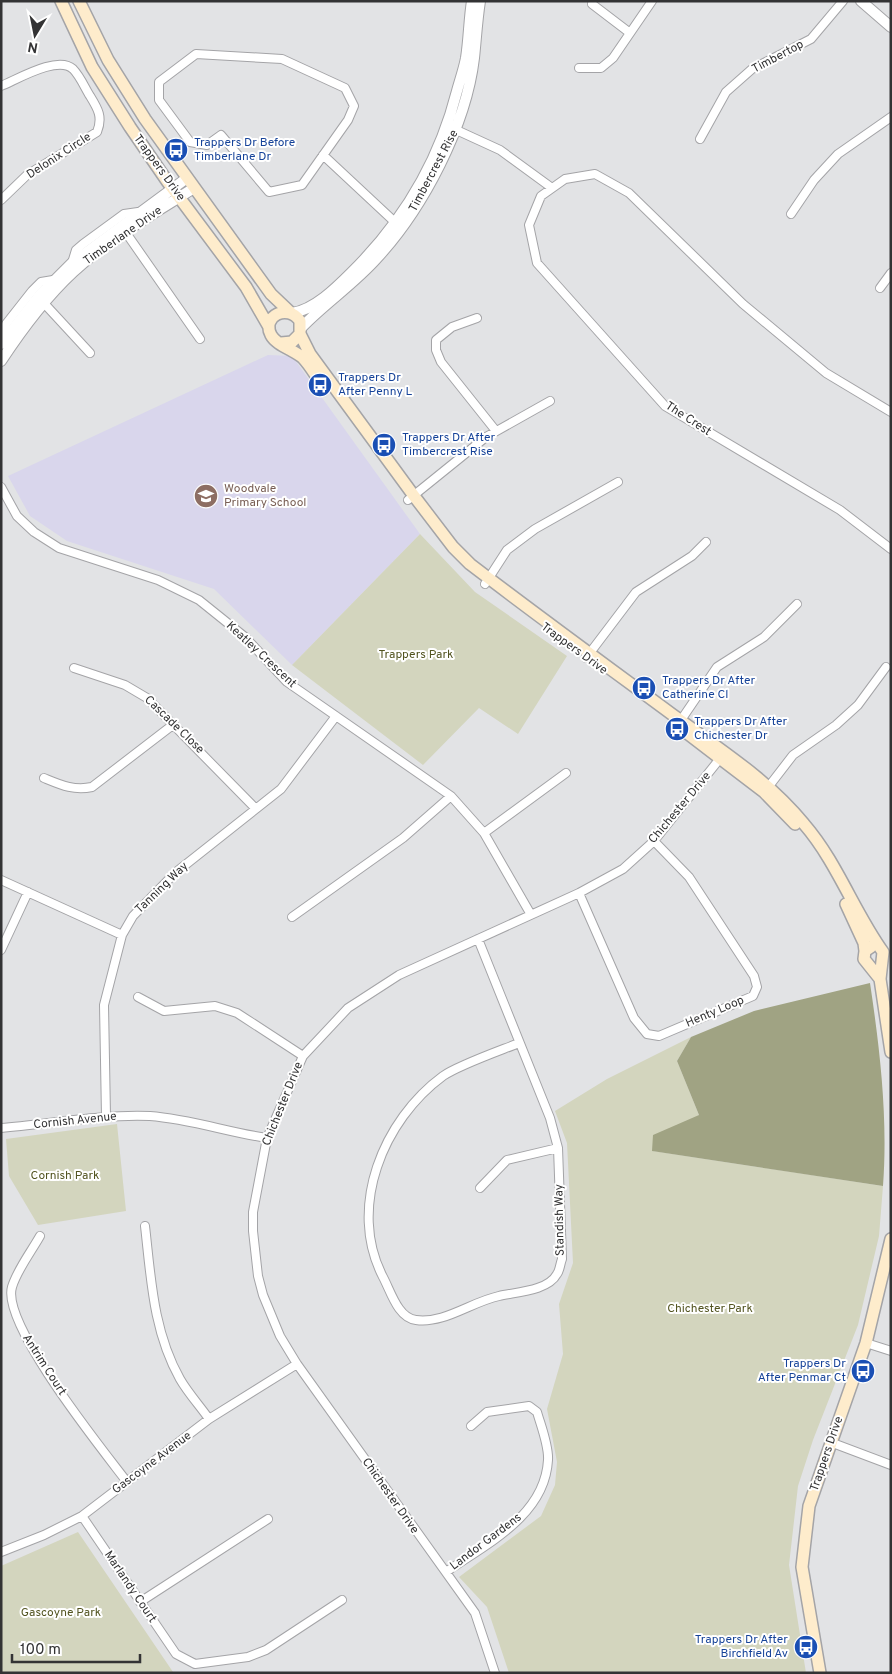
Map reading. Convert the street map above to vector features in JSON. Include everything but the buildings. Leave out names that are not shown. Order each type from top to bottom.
[{"type":"main road","name":"Trappers Drive","points":[[61,1],[92,67],[130,127],[246,287],[269,327]]},
{"type":"main road","name":"Trappers Drive","points":[[79,1],[108,60],[145,119],[272,294],[292,313]]},
{"type":"main road","points":[[285,311],[292,313],[300,321],[300,331],[292,342],[281,343],[272,337],[269,327],[272,318],[276,314],[285,311]]},
{"type":"main road","name":"Trappers Drive","points":[[300,331],[310,354],[448,552],[767,789],[805,824],[824,851],[884,954]]},
{"type":"main road","name":"Trappers Drive","points":[[281,343],[304,359],[411,498]]},
{"type":"main road","name":"Trappers Drive","points":[[767,789],[818,855],[843,896],[864,943],[864,959],[868,966]]},
{"type":"main road","points":[[865,951],[872,946],[884,954]]},
{"type":"main road","points":[[880,979],[868,966],[884,954]]},
{"type":"main road","points":[[884,954],[880,979],[891,1052]]},
{"type":"main road","name":"Trappers Drive","points":[[820,1673],[802,1567],[809,1506],[866,1343],[890,1245]]},
{"type":"street","name":"Timbercrest Rise","points":[[452,128],[466,58],[472,1]]},
{"type":"street","name":"Timbercrest Rise","points":[[300,331],[378,258],[399,226],[422,197],[452,128],[474,59],[475,30],[480,1]]},
{"type":"street","points":[[579,68],[600,68],[613,58],[652,1]]},
{"type":"street","name":"Timbertop","points":[[700,140],[726,92],[752,69],[812,39],[843,1]]},
{"type":"street","points":[[861,1],[891,27]]},
{"type":"street","points":[[592,4],[630,33]]},
{"type":"street","points":[[196,54],[282,59],[345,88],[354,106],[323,155],[302,185],[269,192],[221,135],[207,145],[190,142],[159,100],[159,82],[196,54]]},
{"type":"street","name":"Delonix Circle","points":[[1,86],[51,65],[62,64],[73,69],[98,110],[101,122],[97,132],[27,175],[1,200]]},
{"type":"street","points":[[791,214],[814,180],[838,154],[891,117]]},
{"type":"street","points":[[452,128],[500,150],[552,188]]},
{"type":"street","points":[[323,155],[399,226]]},
{"type":"street","name":"The Crest","points":[[891,412],[826,373],[743,304],[629,193],[595,174],[565,179],[541,196],[529,225],[537,263],[665,406],[840,510],[891,549]]},
{"type":"street","name":"Timberlane Drive","points":[[4,340],[41,300],[104,247],[142,210],[187,178]]},
{"type":"street","name":"Timberlane Drive","points":[[1,361],[53,280],[72,263],[123,229],[194,188]]},
{"type":"street","name":"Timberlane Drive","points":[[72,263],[76,250],[82,244],[124,214],[135,214],[142,210]]},
{"type":"street","name":"Timbercrest Rise","points":[[292,313],[303,312],[342,282],[399,226]]},
{"type":"street","points":[[123,229],[200,339]]},
{"type":"street","points":[[880,288],[891,273]]},
{"type":"street","name":"Timberlane Drive","points":[[4,340],[6,324],[32,291],[41,282],[53,280]]},
{"type":"street","points":[[41,300],[90,353]]},
{"type":"street","points":[[477,318],[452,328],[436,340],[436,350],[441,362],[496,432]]},
{"type":"street","points":[[411,498],[496,432],[550,401]]},
{"type":"street","points":[[487,581],[507,550],[535,528],[618,482]]},
{"type":"street","name":"Keatley Crescent","points":[[1,487],[17,516],[34,532],[58,548],[158,580],[199,600],[245,637],[287,682],[451,796],[484,834],[530,913]]},
{"type":"street","points":[[588,655],[636,592],[692,556],[706,542]]},
{"type":"street","points":[[678,723],[717,668],[764,637],[797,604]]},
{"type":"street","points":[[767,789],[794,755],[836,725],[858,705],[886,667]]},
{"type":"street","name":"Cascade Close","points":[[74,668],[125,685],[148,698],[256,809]]},
{"type":"street","name":"Tanning Way","points":[[106,1116],[104,1005],[122,935],[133,916],[175,873],[281,790],[336,716]]},
{"type":"street","points":[[44,778],[65,787],[81,790],[92,787],[174,724]]},
{"type":"street","name":"Chichester Drive","points":[[495,1673],[475,1613],[297,1364],[269,1312],[258,1276],[254,1250],[254,1212],[266,1138],[302,1056],[348,1008],[399,975],[530,913],[579,893],[623,869],[654,841],[723,756]]},
{"type":"street","points":[[484,834],[566,773]]},
{"type":"street","points":[[292,917],[403,838],[451,796]]},
{"type":"street","name":"Henty Loop","points":[[579,893],[634,1018],[647,1034],[659,1036],[753,996],[757,987],[754,976],[689,877],[654,841]]},
{"type":"street","points":[[1,880],[122,935]]},
{"type":"street","points":[[1,950],[28,892]]},
{"type":"street","name":"Standish Way","points":[[478,939],[550,1118],[558,1148],[562,1259],[557,1275],[545,1286],[481,1299],[434,1320],[414,1320],[403,1315],[377,1265],[367,1226],[373,1180],[389,1136],[410,1105],[444,1075],[519,1042]]},
{"type":"street","points":[[138,998],[164,1011],[215,1006],[237,1013],[302,1056]]},
{"type":"street","name":"Cornish Avenue","points":[[1,1128],[106,1116],[150,1116],[202,1123],[266,1138]]},
{"type":"street","points":[[480,1188],[507,1160],[558,1148]]},
{"type":"street","points":[[145,1226],[154,1312],[166,1350],[180,1379],[209,1420]]},
{"type":"street","name":"Antrim Court","points":[[40,1236],[12,1288],[14,1313],[22,1333],[66,1399],[127,1482]]},
{"type":"street","points":[[866,1343],[891,1351]]},
{"type":"street","name":"Gascoyne Avenue","points":[[2,1550],[44,1536],[82,1516],[209,1420],[297,1364]]},
{"type":"street","name":"Landor Gardens","points":[[446,1572],[512,1525],[530,1509],[545,1481],[549,1459],[537,1412],[529,1406],[486,1412],[472,1426]]},
{"type":"street","points":[[830,1442],[891,1465]]},
{"type":"street","name":"Marlandy Court","points":[[82,1516],[176,1654],[182,1659],[196,1664],[228,1661],[256,1654],[342,1600]]},
{"type":"street","points":[[140,1602],[268,1519]]},
{"type":"shaded area","name":"Woodvale Primary School","points":[[268,355],[292,356],[420,534],[292,665],[214,589],[67,541],[30,516],[8,476]]},
{"type":"green space","name":"Trappers Park","points":[[420,534],[475,592],[567,656],[518,734],[479,708],[423,765],[292,665]]},
{"type":"green space","points":[[870,983],[884,1110],[883,1186],[652,1151],[653,1135],[699,1115],[677,1061],[691,1037],[754,1011]]},
{"type":"green space","name":"Chichester Park","points":[[691,1037],[677,1061],[699,1115],[653,1151],[883,1186],[879,1236],[858,1325],[813,1440],[798,1486],[789,1565],[806,1673],[509,1673],[487,1607],[459,1577],[541,1516],[555,1485],[557,1462],[547,1409],[563,1354],[559,1304],[573,1263],[567,1143],[555,1111],[607,1079]]},
{"type":"green space","name":"Cornish Park","points":[[117,1124],[126,1211],[38,1225],[9,1176],[6,1139]]},
{"type":"green space","name":"Gascoyne Park","points":[[78,1532],[173,1673],[1,1673],[1,1566]]},
{"type":"place","name":"Trappers Dr Before Timberlane Dr","points":[[176,150]]},
{"type":"place","name":"Trappers Dr After Penny L","points":[[320,385]]},
{"type":"place","name":"Trappers Dr After Timbercrest Rise","points":[[384,445]]},
{"type":"place","name":"Woodvale Primary School","points":[[206,496]]},
{"type":"place","name":"Trappers Dr After Catherine Cl","points":[[644,688]]},
{"type":"place","name":"Trappers Dr After Chichester Dr","points":[[677,729]]},
{"type":"place","name":"Trappers Dr After Penmar Ct","points":[[863,1371]]},
{"type":"place","name":"Trappers Dr After Birchfield Av","points":[[806,1647]]}]
